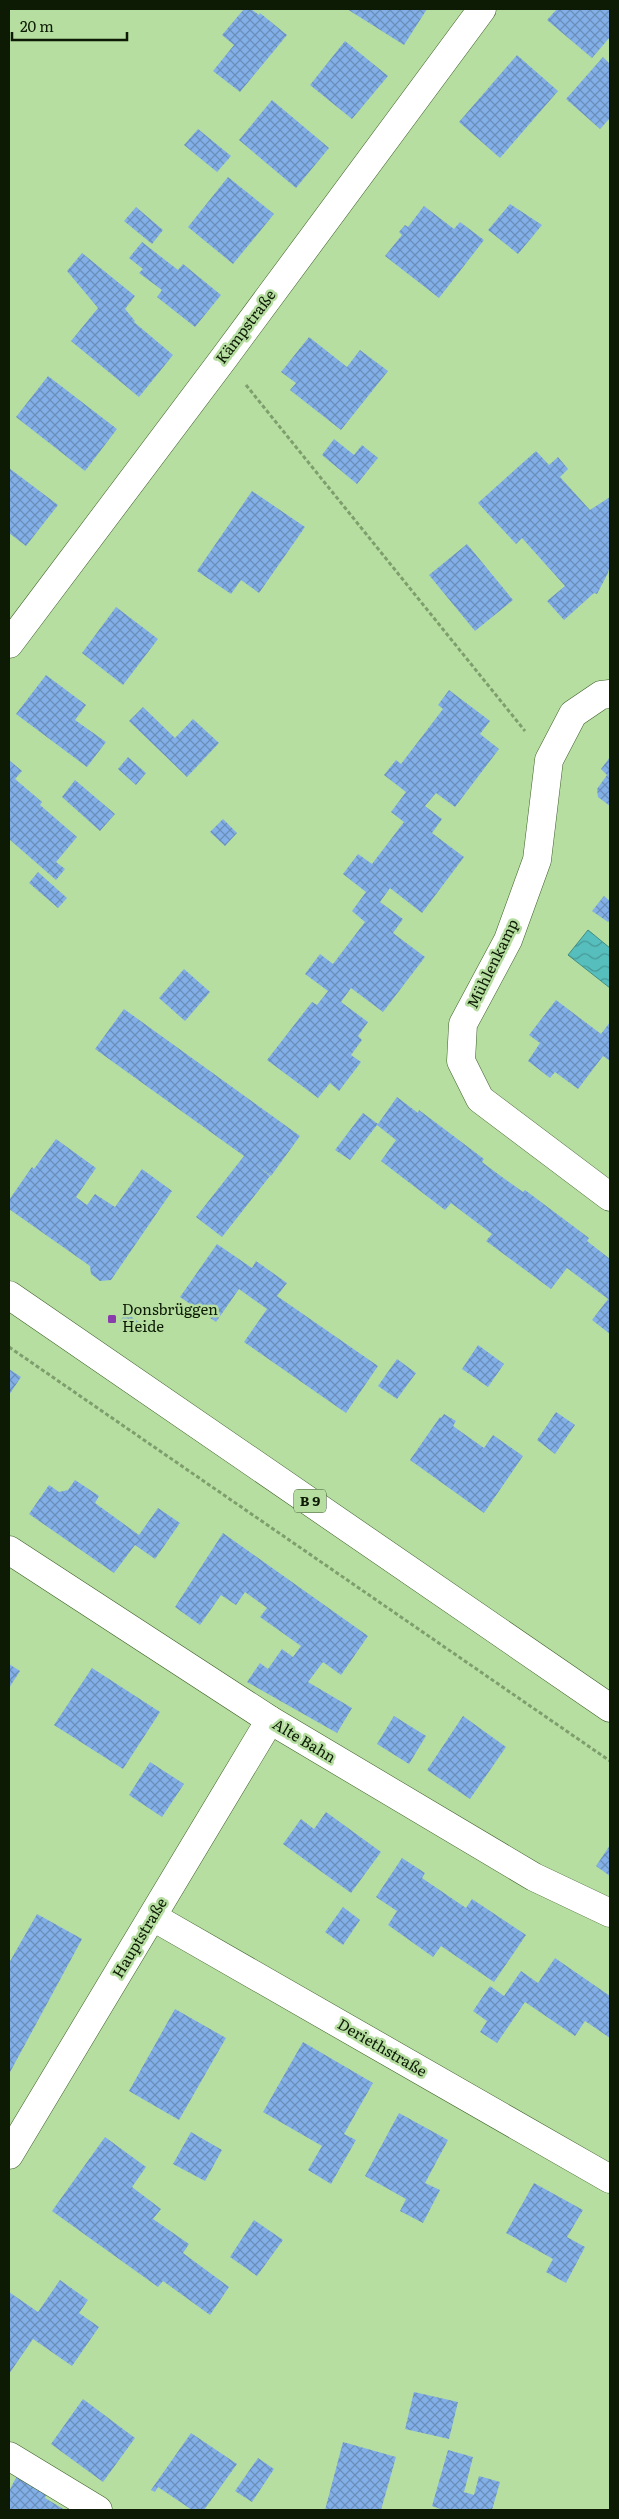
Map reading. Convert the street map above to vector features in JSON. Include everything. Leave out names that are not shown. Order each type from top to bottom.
[{"type":"street","name":"Kämpstraße","points":[[9,644],[224,358],[482,9]]},
{"type":"street","name":"Mühlenkamp","points":[[610,694],[601,694],[573,714],[549,760],[536,860],[508,940],[463,1024],[461,1061],[480,1099],[610,1197]]},
{"type":"street","name":"B 9","points":[[9,1295],[610,1708]]},
{"type":"street","name":"Alte Bahn","points":[[9,1550],[270,1720],[534,1877],[610,1913]]},
{"type":"street","name":"Hauptstraße","points":[[9,2155],[154,1917],[270,1720]]},
{"type":"street","name":"Deriethstraße","points":[[154,1917],[610,2179]]},
{"type":"street","points":[[9,2456],[98,2510]]},
{"type":"path","points":[[224,358],[549,760]]},
{"type":"path","points":[[9,1347],[610,1761]]},
{"type":"water","points":[[588,930],[610,948],[610,988],[568,955]]},
{"type":"building","points":[[244,9],[251,9],[259,15],[260,13],[287,35],[240,92],[213,71],[234,45],[222,35]]},
{"type":"building","points":[[347,9],[427,9],[404,45]]},
{"type":"building","points":[[557,9],[610,9],[610,37],[592,58],[547,20]]},
{"type":"building","points":[[345,41],[388,76],[352,119],[310,85]]},
{"type":"building","points":[[517,55],[558,91],[500,158],[459,122]]},
{"type":"building","points":[[603,57],[610,64],[610,118],[600,129],[566,99]]},
{"type":"building","points":[[272,100],[329,148],[296,188],[239,140]]},
{"type":"building","points":[[198,129],[231,156],[217,172],[184,145]]},
{"type":"building","points":[[228,177],[274,214],[233,264],[188,227]]},
{"type":"building","points":[[510,204],[542,225],[518,254],[488,230]]},
{"type":"building","points":[[424,206],[454,229],[460,222],[484,240],[439,298],[385,256],[402,235],[399,232],[405,225],[408,227]]},
{"type":"building","points":[[136,207],[163,230],[152,244],[124,221]]},
{"type":"building","points":[[142,242],[178,270],[183,264],[221,295],[195,327],[157,297],[162,290],[139,273],[143,269],[129,258]]},
{"type":"building","points":[[82,253],[135,296],[125,309],[134,322],[173,355],[139,397],[71,341],[98,308],[67,271]]},
{"type":"building","points":[[309,337],[347,367],[360,350],[388,371],[341,430],[290,390],[296,383],[281,372]]},
{"type":"building","points":[[48,376],[117,429],[85,471],[16,417]]},
{"type":"building","points":[[334,439],[354,455],[362,445],[378,458],[357,484],[322,455]]},
{"type":"building","points":[[536,451],[549,465],[558,457],[568,469],[560,477],[590,510],[610,497],[610,565],[608,573],[597,594],[594,593],[564,620],[547,601],[565,586],[522,538],[516,544],[478,503]]},
{"type":"building","points":[[9,468],[58,505],[26,546],[9,533]]},
{"type":"building","points":[[252,491],[305,527],[259,593],[241,580],[231,594],[197,571]]},
{"type":"building","points":[[467,544],[513,600],[475,631],[429,575]]},
{"type":"building","points":[[116,607],[158,639],[123,685],[82,653]]},
{"type":"building","points":[[46,675],[86,705],[75,720],[106,742],[87,767],[16,714]]},
{"type":"building","points":[[449,690],[490,721],[480,734],[499,749],[455,807],[436,793],[425,806],[442,819],[432,833],[464,857],[422,913],[390,888],[380,902],[403,919],[393,933],[425,957],[383,1012],[351,988],[341,1002],[368,1022],[358,1036],[362,1040],[351,1055],[361,1062],[339,1091],[330,1083],[318,1098],[267,1060],[312,1002],[317,1005],[328,991],[305,974],[320,954],[333,964],[365,922],[352,911],[366,892],[343,874],[358,854],[372,864],[404,822],[391,812],[406,792],[384,775],[396,760],[401,764],[443,709],[438,705]]},
{"type":"building","points":[[143,707],[175,738],[193,719],[219,743],[187,777],[129,721]]},
{"type":"building","points":[[128,757],[146,773],[136,785],[118,769]]},
{"type":"building","points":[[610,757],[610,806],[598,797],[597,789],[607,775],[601,769]]},
{"type":"building","points":[[9,760],[22,771],[15,779],[42,802],[40,805],[77,837],[56,862],[65,869],[56,880],[9,839]]},
{"type":"building","points":[[75,780],[115,814],[100,831],[62,797]]},
{"type":"building","points":[[223,819],[237,833],[225,846],[210,832]]},
{"type":"building","points":[[38,872],[67,898],[58,908],[29,883]]},
{"type":"building","points":[[604,896],[610,901],[610,919],[608,922],[592,911]]},
{"type":"building","points":[[184,969],[210,992],[185,1021],[159,998]]},
{"type":"building","points":[[556,1000],[601,1034],[610,1022],[610,1061],[603,1056],[578,1089],[555,1072],[550,1078],[528,1061],[540,1043],[529,1035]]},
{"type":"building","points":[[124,1009],[300,1136],[271,1176],[255,1164],[270,1176],[222,1237],[196,1217],[244,1156],[95,1049]]},
{"type":"building","points":[[397,1097],[418,1113],[419,1110],[484,1159],[482,1162],[523,1192],[525,1190],[589,1238],[587,1241],[610,1259],[610,1334],[592,1320],[608,1299],[567,1268],[551,1289],[486,1241],[492,1234],[451,1203],[445,1210],[381,1161],[396,1140],[377,1125],[350,1160],[335,1150],[363,1113],[378,1124]]},
{"type":"building","points":[[56,1139],[96,1168],[76,1197],[87,1205],[95,1194],[115,1207],[142,1169],[172,1191],[111,1280],[100,1281],[91,1274],[90,1266],[9,1209],[9,1200],[32,1167],[34,1169]]},
{"type":"building","points":[[217,1244],[252,1268],[256,1261],[287,1283],[277,1296],[378,1366],[346,1413],[244,1342],[267,1309],[239,1289],[216,1322],[180,1297]]},
{"type":"building","points":[[126,1313],[140,1323],[134,1331],[120,1321]]},
{"type":"building","points":[[478,1345],[504,1364],[488,1387],[462,1369]]},
{"type":"building","points":[[397,1359],[416,1373],[397,1399],[378,1386]]},
{"type":"building","points":[[9,1369],[21,1377],[9,1395]]},
{"type":"building","points":[[556,1412],[575,1425],[555,1454],[537,1440]]},
{"type":"building","points":[[444,1414],[456,1421],[453,1426],[484,1448],[493,1435],[523,1456],[484,1513],[410,1460]]},
{"type":"building","points":[[75,1480],[99,1496],[95,1503],[139,1535],[158,1508],[180,1523],[155,1559],[135,1545],[114,1573],[29,1514],[49,1485],[59,1492],[68,1490]]},
{"type":"building","points":[[223,1533],[368,1636],[341,1675],[323,1662],[308,1682],[352,1708],[337,1733],[247,1682],[260,1663],[268,1669],[282,1649],[293,1657],[301,1646],[260,1617],[267,1608],[245,1592],[236,1605],[221,1595],[200,1625],[175,1607]]},
{"type":"building","points":[[9,1664],[20,1671],[9,1688]]},
{"type":"building","points":[[92,1668],[160,1712],[123,1769],[54,1725]]},
{"type":"building","points":[[394,1716],[426,1736],[409,1764],[377,1744]]},
{"type":"building","points":[[463,1716],[506,1747],[470,1799],[427,1770]]},
{"type":"building","points":[[150,1762],[184,1784],[162,1817],[129,1795]]},
{"type":"building","points":[[326,1812],[381,1852],[351,1893],[283,1844],[301,1819],[314,1829]]},
{"type":"building","points":[[610,1845],[610,1876],[596,1866]]},
{"type":"building","points":[[402,1858],[425,1873],[422,1878],[466,1908],[472,1899],[526,1935],[494,1982],[441,1946],[433,1957],[388,1925],[397,1911],[376,1897]]},
{"type":"building","points":[[343,1907],[360,1920],[343,1945],[325,1932]]},
{"type":"building","points":[[37,1914],[82,1939],[9,2074],[9,1963]]},
{"type":"building","points":[[555,1958],[610,1996],[610,2038],[585,2021],[575,2036],[525,2002],[497,2043],[480,2032],[487,2021],[473,2011],[490,1986],[504,1996],[521,1971],[538,1983]]},
{"type":"building","points":[[175,2009],[226,2038],[179,2120],[129,2091]]},
{"type":"building","points":[[303,2042],[373,2083],[344,2134],[356,2140],[331,2184],[308,2170],[322,2146],[263,2112]]},
{"type":"building","points":[[399,2113],[448,2140],[425,2183],[440,2190],[423,2223],[400,2211],[406,2199],[365,2176]]},
{"type":"building","points":[[191,2132],[222,2150],[205,2181],[173,2164]]},
{"type":"building","points":[[105,2137],[146,2167],[132,2187],[161,2209],[153,2219],[189,2244],[183,2253],[229,2287],[210,2315],[163,2281],[158,2287],[52,2211]]},
{"type":"building","points":[[534,2183],[583,2210],[567,2237],[585,2247],[566,2283],[546,2272],[553,2259],[506,2233]]},
{"type":"building","points":[[254,2220],[283,2240],[257,2276],[230,2257]]},
{"type":"building","points":[[60,2280],[88,2300],[79,2313],[99,2327],[72,2366],[33,2339],[9,2374],[9,2292],[38,2312]]},
{"type":"building","points":[[414,2392],[458,2402],[449,2439],[405,2429]]},
{"type":"building","points":[[83,2399],[135,2438],[103,2482],[51,2444]]},
{"type":"building","points":[[191,2433],[237,2464],[204,2510],[192,2510],[158,2487],[155,2492],[151,2490]]},
{"type":"building","points":[[343,2442],[396,2457],[381,2510],[325,2510]]},
{"type":"building","points":[[448,2450],[473,2457],[464,2492],[474,2495],[479,2476],[500,2482],[492,2510],[443,2510],[432,2506]]},
{"type":"building","points":[[258,2458],[274,2469],[252,2502],[235,2491]]},
{"type":"building","points":[[17,2476],[46,2495],[45,2498],[65,2510],[9,2510],[9,2491]]},
{"type":"place","name":"Donsbrüggen Heide","points":[[112,1319]]}]
